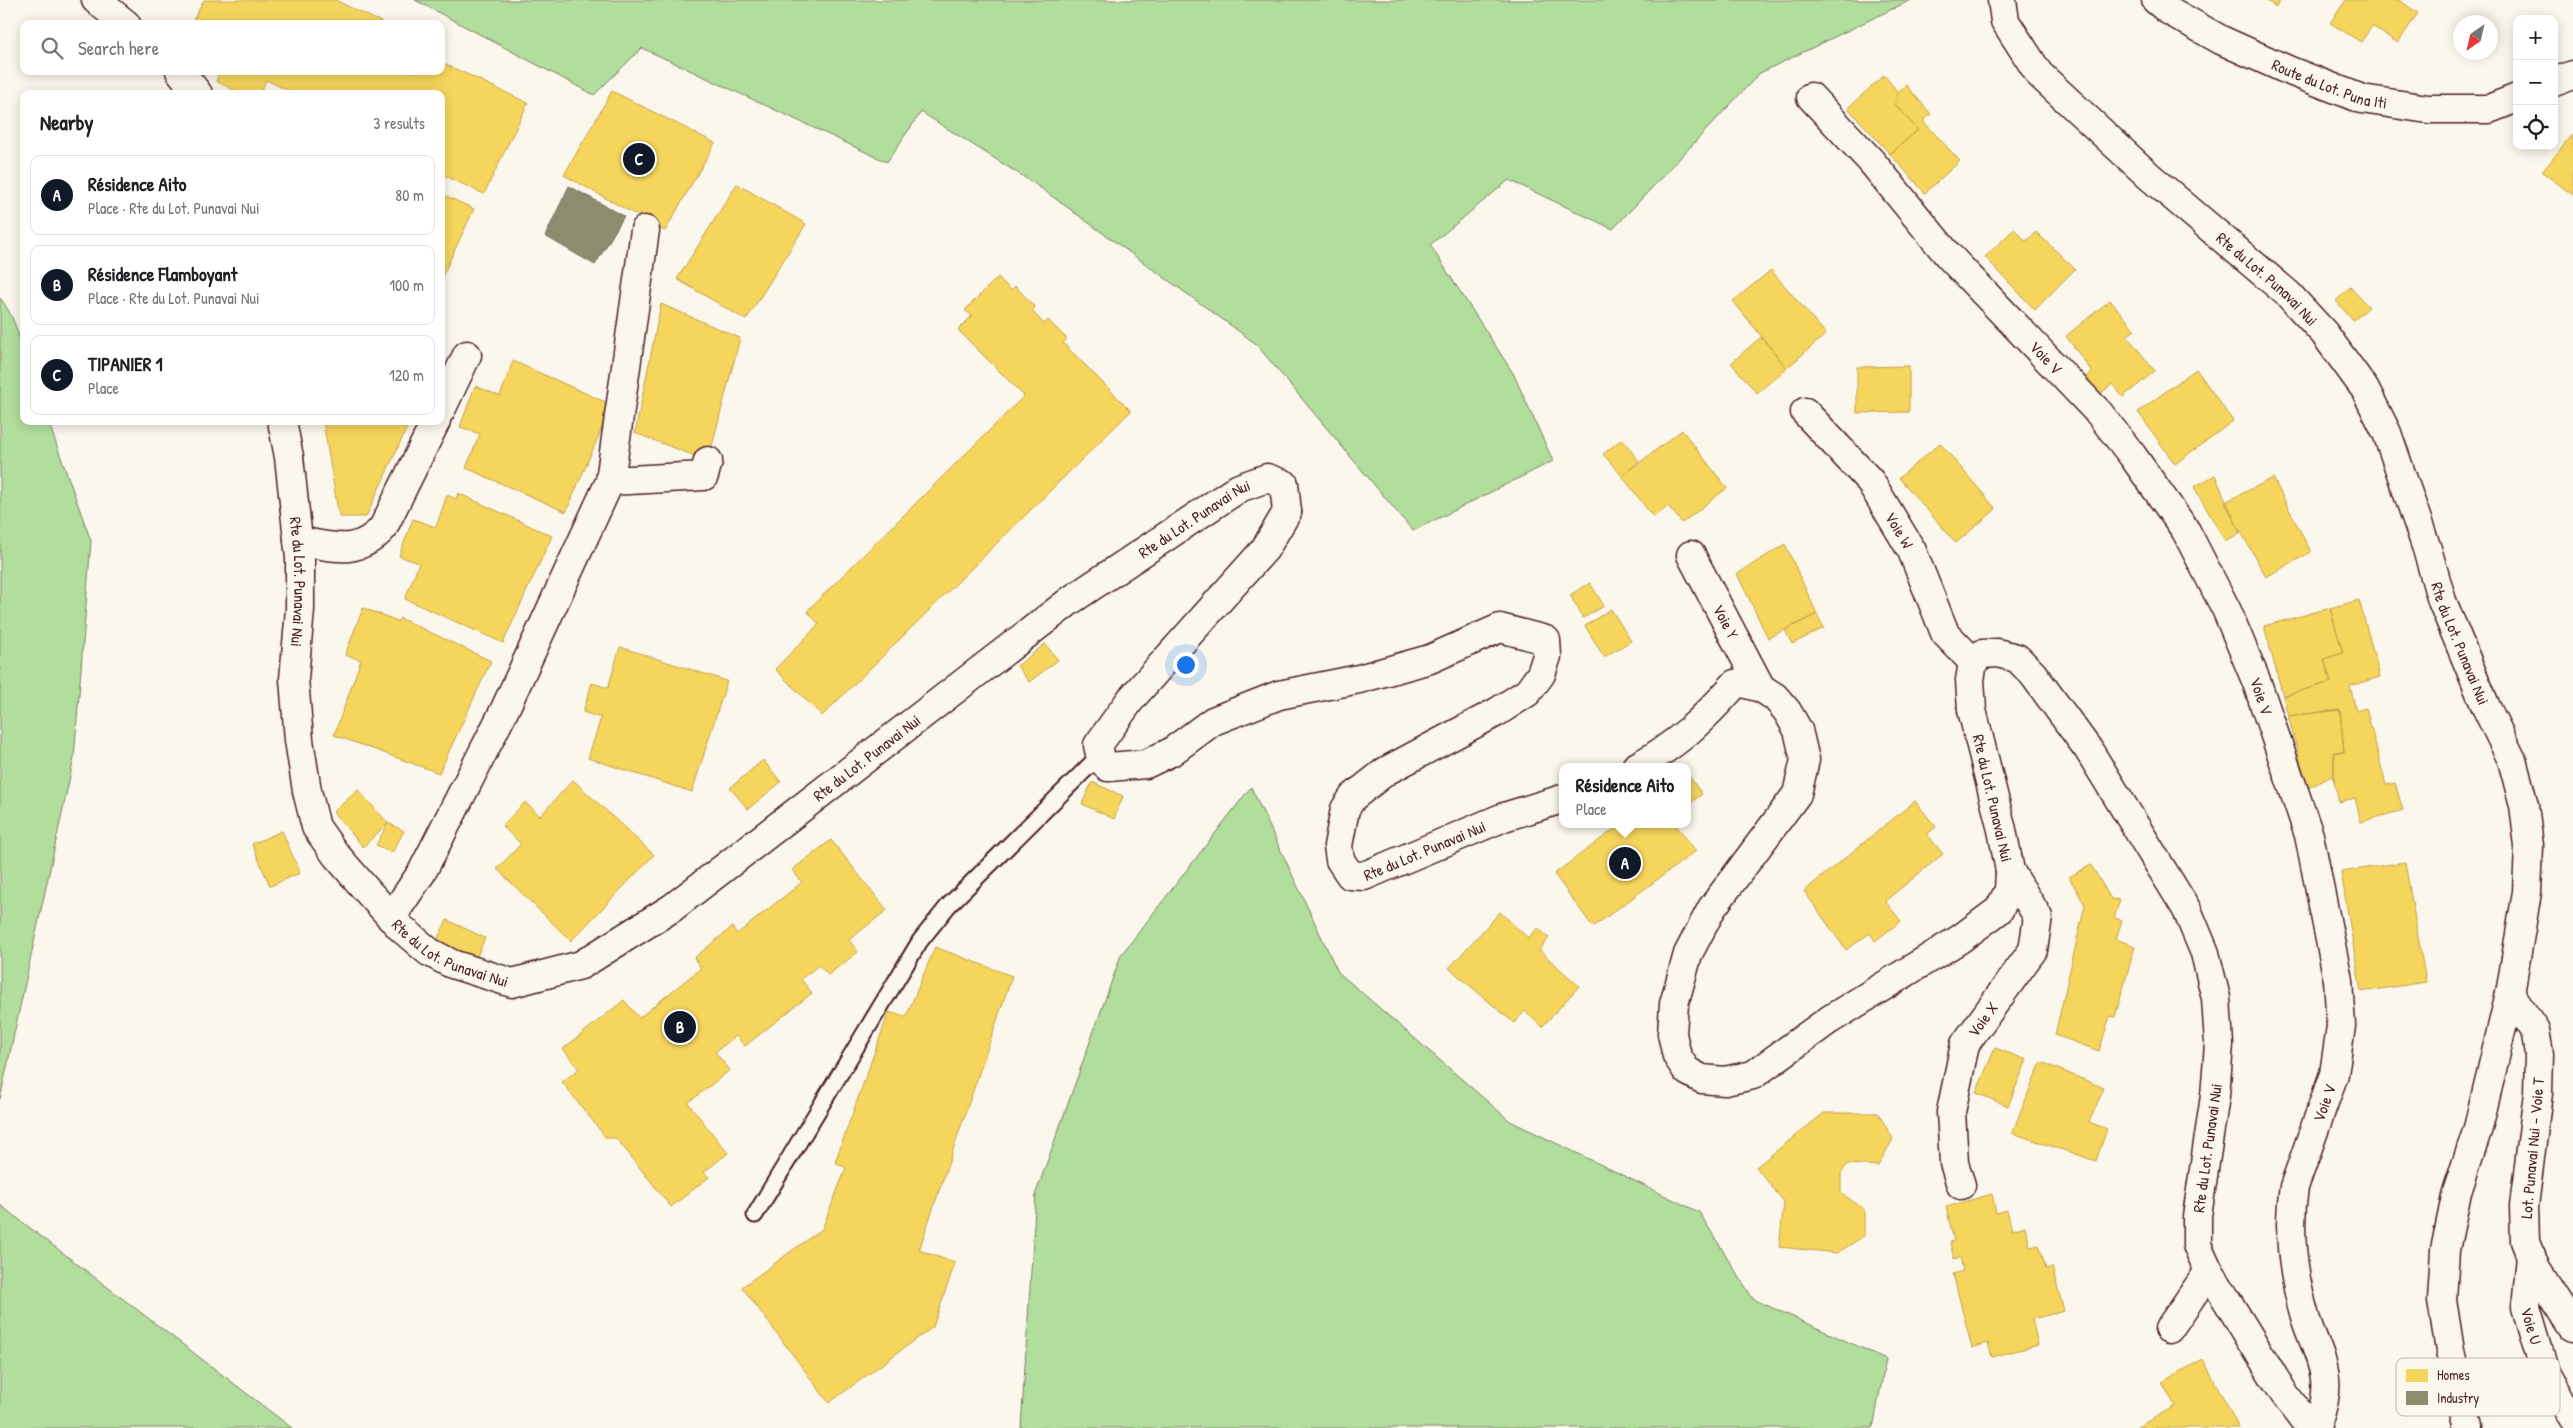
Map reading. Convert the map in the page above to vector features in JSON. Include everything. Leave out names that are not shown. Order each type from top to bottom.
[{"type":"street","points":[[96,0],[121,20]]},
{"type":"street","name":"Rte du Lot. Punavai Nui","points":[[2002,0],[2005,21],[2039,74],[2149,176],[2288,294],[2324,333],[2365,389],[2387,432],[2427,550],[2442,602],[2486,707],[2512,760],[2524,805],[2529,846],[2527,892],[2510,994],[2478,1128],[2457,1192],[2445,1250],[2442,1300],[2452,1358]]},
{"type":"street","name":"Route du Lot. Puna Iti","points":[[2156,0],[2168,10],[2221,40],[2290,71],[2362,99],[2428,109],[2490,109],[2513,100]]},
{"type":"street","points":[[183,75],[195,90]]},
{"type":"street","points":[[2558,81],[2573,75]]},
{"type":"street","name":"Voie V","points":[[1811,97],[1871,161],[1948,255],[2099,414],[2132,455],[2186,531],[2227,611],[2257,683],[2309,835],[2338,980],[2341,1026],[2334,1074],[2294,1187],[2291,1205],[2292,1255],[2305,1315],[2325,1378],[2324,1399],[2316,1428]]},
{"type":"street","points":[[391,918],[422,872],[504,711],[610,481],[644,230]]},
{"type":"street","points":[[445,402],[467,355]]},
{"type":"street","name":"Voie W","points":[[1805,412],[1870,481],[1912,551],[1945,633],[1972,662]]},
{"type":"street","name":"Rte du Lot. Punavai Nui","points":[[283,425],[289,457],[298,541],[300,609],[294,679],[299,740],[307,791],[316,827],[336,855],[391,918],[429,952],[452,964],[512,984],[581,965],[672,908],[1071,600],[1238,488],[1267,478],[1284,484],[1286,512],[1265,549],[1131,699],[1098,745],[1100,755],[1108,767],[1146,764],[1171,752],[1213,721],[1279,695],[1359,679],[1430,659],[1500,628],[1546,640],[1547,656],[1541,674],[1528,692],[1497,712],[1386,771],[1354,797],[1345,810],[1340,828],[1338,846],[1340,860],[1350,875],[1364,876],[1504,817],[1559,800]]},
{"type":"street","points":[[298,541],[347,548],[372,539],[383,528],[434,425]]},
{"type":"street","points":[[610,481],[704,476],[708,462]]},
{"type":"street","name":"Voie Y","points":[[1691,555],[1761,688]]},
{"type":"street","name":"Rte du Lot. Punavai Nui","points":[[1643,763],[1662,753],[1698,725],[1734,684],[1743,683],[1761,688],[1775,697],[1787,711],[1798,730],[1805,760],[1797,794],[1712,908],[1688,954],[1674,1004],[1672,1034],[1676,1056],[1688,1071],[1702,1079],[1725,1081],[1752,1075],[1829,1020],[1960,939],[1999,910],[2009,890],[2010,871],[2000,820],[1972,710],[1970,680],[1972,662],[1982,654],[1997,653],[2017,658],[2033,674],[2088,750],[2136,825],[2187,910],[2205,953],[2216,998],[2219,1044],[2215,1096],[2197,1216],[2197,1245],[2209,1271],[2283,1392],[2310,1428]]},
{"type":"street","name":"Voie X","points":[[1961,1185],[1954,1162],[1951,1112],[1965,1044],[2033,950],[2038,917],[2010,871]]},
{"type":"street","name":"Lot. Punavai Nui - Voie T","points":[[2510,994],[2535,1030],[2539,1054],[2538,1093],[2524,1206],[2525,1241],[2536,1269],[2573,1327]]},
{"type":"street","name":"Voie U","points":[[2531,1255],[2526,1307],[2541,1358]]},
{"type":"street","points":[[2169,1329],[2209,1271]]},
{"type":"street","name":"Voie U","points":[[2560,1397],[2573,1420]]},
{"type":"lane","points":[[755,1215],[920,941],[948,906],[1100,755]]},
{"type":"green space","points":[[415,0],[1911,0],[1760,73],[1613,229],[1509,180],[1430,245],[1513,373],[1553,461],[1413,531],[1255,343],[1035,184],[921,112],[887,162],[642,48],[594,95]]},
{"type":"green space","points":[[0,298],[16,326],[20,341],[20,425],[49,425],[91,541],[74,758],[0,1099]]},
{"type":"green space","points":[[1251,787],[1338,972],[1510,1121],[1699,1212],[1753,1299],[1886,1359],[1873,1428],[1021,1428],[1036,1193],[1121,955]]},
{"type":"green space","points":[[0,1205],[292,1428],[0,1428]]},
{"type":"building: Homes","points":[[204,0],[335,0],[377,20],[193,20]]},
{"type":"building: Homes","points":[[2265,0],[2281,0],[2276,7]]},
{"type":"building: Homes","points":[[2346,0],[2399,0],[2418,13],[2398,43],[2372,26],[2361,42],[2330,23]]},
{"type":"building: Homes","points":[[445,64],[528,103],[484,194],[445,176],[445,90],[287,90],[266,80],[262,90],[234,90],[216,81],[218,75],[445,75]]},
{"type":"building: Homes","points":[[1884,75],[1898,92],[1895,104],[1918,130],[1890,154],[1848,108]]},
{"type":"building: Homes","points":[[1906,85],[1931,114],[1923,121],[1960,161],[1925,193],[1890,154],[1918,130],[1895,104],[1898,92]]},
{"type":"building: Homes","points":[[612,91],[715,143],[665,231],[564,175]]},
{"type":"building: Homes","points":[[2573,133],[2573,195],[2542,172]]},
{"type":"building: Homes","points":[[737,184],[806,224],[746,320],[677,279]]},
{"type":"building: Homes","points":[[446,196],[474,209],[445,271]]},
{"type":"building: Homes","points":[[2014,229],[2026,241],[2036,232],[2075,269],[2035,310],[1985,257]]},
{"type":"building: Homes","points":[[1771,270],[1826,334],[1787,368],[1733,301]]},
{"type":"building: Homes","points":[[998,277],[1011,290],[1015,286],[1035,307],[1032,311],[1044,324],[1048,320],[1067,339],[1063,343],[1131,411],[822,716],[775,669],[819,624],[807,611],[1024,396],[958,330],[972,316],[965,310]]},
{"type":"building: Homes","points":[[2350,287],[2369,307],[2353,321],[2336,301]]},
{"type":"building: Homes","points":[[2110,300],[2135,330],[2127,336],[2155,371],[2123,397],[2112,384],[2099,395],[2085,377],[2092,372],[2066,336]]},
{"type":"building: Homes","points":[[661,304],[740,338],[708,461],[635,433]]},
{"type":"building: Homes","points":[[1761,337],[1787,368],[1757,393],[1731,363]]},
{"type":"building: Homes","points":[[513,361],[612,405],[566,512],[466,468],[480,434],[460,427],[475,386],[500,396]]},
{"type":"building: Homes","points":[[1909,366],[1909,412],[1857,413],[1857,367]]},
{"type":"building: Homes","points":[[2196,369],[2233,421],[2175,464],[2138,412]]},
{"type":"building: Homes","points":[[324,425],[408,425],[366,517],[339,517]]},
{"type":"building: Homes","points":[[1682,430],[1727,488],[1682,523],[1668,506],[1653,517],[1622,476]]},
{"type":"building: Homes","points":[[1622,439],[1639,461],[1622,476],[1603,454]]},
{"type":"building: Homes","points":[[1940,443],[1996,509],[1956,543],[1899,478]]},
{"type":"building: Homes","points":[[2215,475],[2240,533],[2225,541],[2194,487]]},
{"type":"building: Homes","points":[[2273,478],[2311,552],[2266,577],[2240,530],[2240,533],[2225,502]]},
{"type":"building: Homes","points":[[458,493],[552,536],[503,643],[405,599],[419,563],[399,556],[413,519],[436,527],[447,495],[456,499]]},
{"type":"building: Homes","points":[[1785,544],[1817,614],[1768,638],[1737,574]]},
{"type":"building: Homes","points":[[1590,583],[1604,606],[1583,618],[1570,595]]},
{"type":"building: Homes","points":[[2359,600],[2380,677],[2350,686],[2356,711],[2366,708],[2386,785],[2395,783],[2403,810],[2361,822],[2355,798],[2339,802],[2334,781],[2334,752],[2344,752],[2340,710],[2288,716],[2283,696],[2331,682],[2324,659],[2343,653],[2330,608]]},
{"type":"building: Homes","points":[[363,608],[398,621],[400,618],[491,661],[439,773],[334,735],[361,660],[345,655]]},
{"type":"building: Homes","points":[[2330,608],[2343,653],[2324,659],[2331,682],[2283,696],[2264,626]]},
{"type":"building: Homes","points":[[1611,609],[1631,641],[1604,657],[1585,626]]},
{"type":"building: Homes","points":[[1817,614],[1824,628],[1792,644],[1785,630]]},
{"type":"building: Homes","points":[[1045,644],[1058,660],[1029,682],[1017,666]]},
{"type":"building: Homes","points":[[620,647],[727,681],[692,792],[588,758],[601,718],[583,712],[592,683],[608,688]]},
{"type":"building: Homes","points":[[2340,710],[2344,752],[2334,752],[2334,781],[2332,776],[2308,788],[2288,716]]},
{"type":"building: Homes","points":[[763,760],[781,782],[748,809],[730,788]]},
{"type":"building: Homes","points":[[1691,779],[1702,794],[1691,803]]},
{"type":"building: Homes","points":[[573,780],[654,855],[571,941],[497,869],[521,844],[502,826],[525,802],[540,816]]},
{"type":"building: Homes","points":[[1092,782],[1123,796],[1114,819],[1082,804]]},
{"type":"building: Homes","points":[[358,790],[388,823],[363,847],[333,812]]},
{"type":"building: Homes","points":[[1915,801],[1936,827],[1927,834],[1943,854],[1885,901],[1901,921],[1875,941],[1870,933],[1846,950],[1804,891]]},
{"type":"building: Homes","points":[[388,823],[404,831],[392,853],[376,845]]},
{"type":"building: Homes","points":[[1616,828],[1678,828],[1696,851],[1593,927],[1554,874]]},
{"type":"building: Homes","points":[[282,831],[300,873],[270,886],[252,844]]},
{"type":"building: Homes","points":[[831,840],[887,910],[849,940],[858,952],[828,975],[819,965],[801,979],[812,993],[745,1046],[736,1036],[715,1052],[730,1070],[688,1103],[728,1153],[704,1172],[709,1177],[671,1207],[616,1138],[606,1138],[562,1082],[579,1069],[563,1049],[624,1000],[639,1018],[701,968],[694,958],[732,927],[737,934],[802,882],[792,870]]},
{"type":"building: Homes","points":[[2405,862],[2426,982],[2361,992],[2341,872]]},
{"type":"building: Homes","points":[[2091,865],[2111,899],[2120,900],[2114,918],[2122,920],[2116,939],[2135,946],[2115,1017],[2110,1016],[2099,1051],[2055,1035],[2085,905],[2069,877]]},
{"type":"building: Homes","points":[[1500,912],[1528,938],[1538,928],[1549,938],[1539,950],[1579,986],[1542,1027],[1525,1011],[1514,1023],[1449,968]]},
{"type":"building: Homes","points":[[447,920],[485,938],[475,961],[436,942]]},
{"type":"building: Homes","points":[[935,947],[1012,976],[919,1250],[955,1263],[933,1327],[829,1403],[742,1287],[822,1229],[846,1168],[835,1162],[889,1012],[906,1017]]},
{"type":"building: Homes","points":[[1995,1048],[2027,1060],[2008,1106],[1976,1093]]},
{"type":"building: Homes","points":[[2041,1062],[2104,1088],[2089,1122],[2107,1129],[2096,1161],[2012,1133]]},
{"type":"building: Homes","points":[[1824,1113],[1878,1113],[1893,1139],[1878,1166],[1848,1164],[1841,1173],[1841,1193],[1864,1209],[1864,1236],[1837,1253],[1779,1247],[1784,1202],[1756,1167]]},
{"type":"building: Homes","points":[[1992,1194],[1996,1213],[2007,1210],[2012,1230],[2025,1226],[2030,1247],[2039,1245],[2046,1269],[2052,1267],[2064,1311],[2032,1319],[2038,1345],[1992,1357],[1988,1343],[1972,1348],[1953,1274],[1963,1271],[1960,1257],[1954,1259],[1950,1242],[1954,1241],[1946,1207]]},
{"type":"building: Homes","points":[[2203,1359],[2239,1428],[2136,1428],[2175,1406],[2162,1382]]},
{"type":"building: Industry","points":[[569,186],[624,216],[595,265],[545,236]]},
{"type":"place","name":"TIPANIER 1","points":[[639,159]]},
{"type":"place","name":"Résidence Aito","points":[[1625,863]]},
{"type":"place","name":"Résidence Flamboyant","points":[[680,1027]]}]
